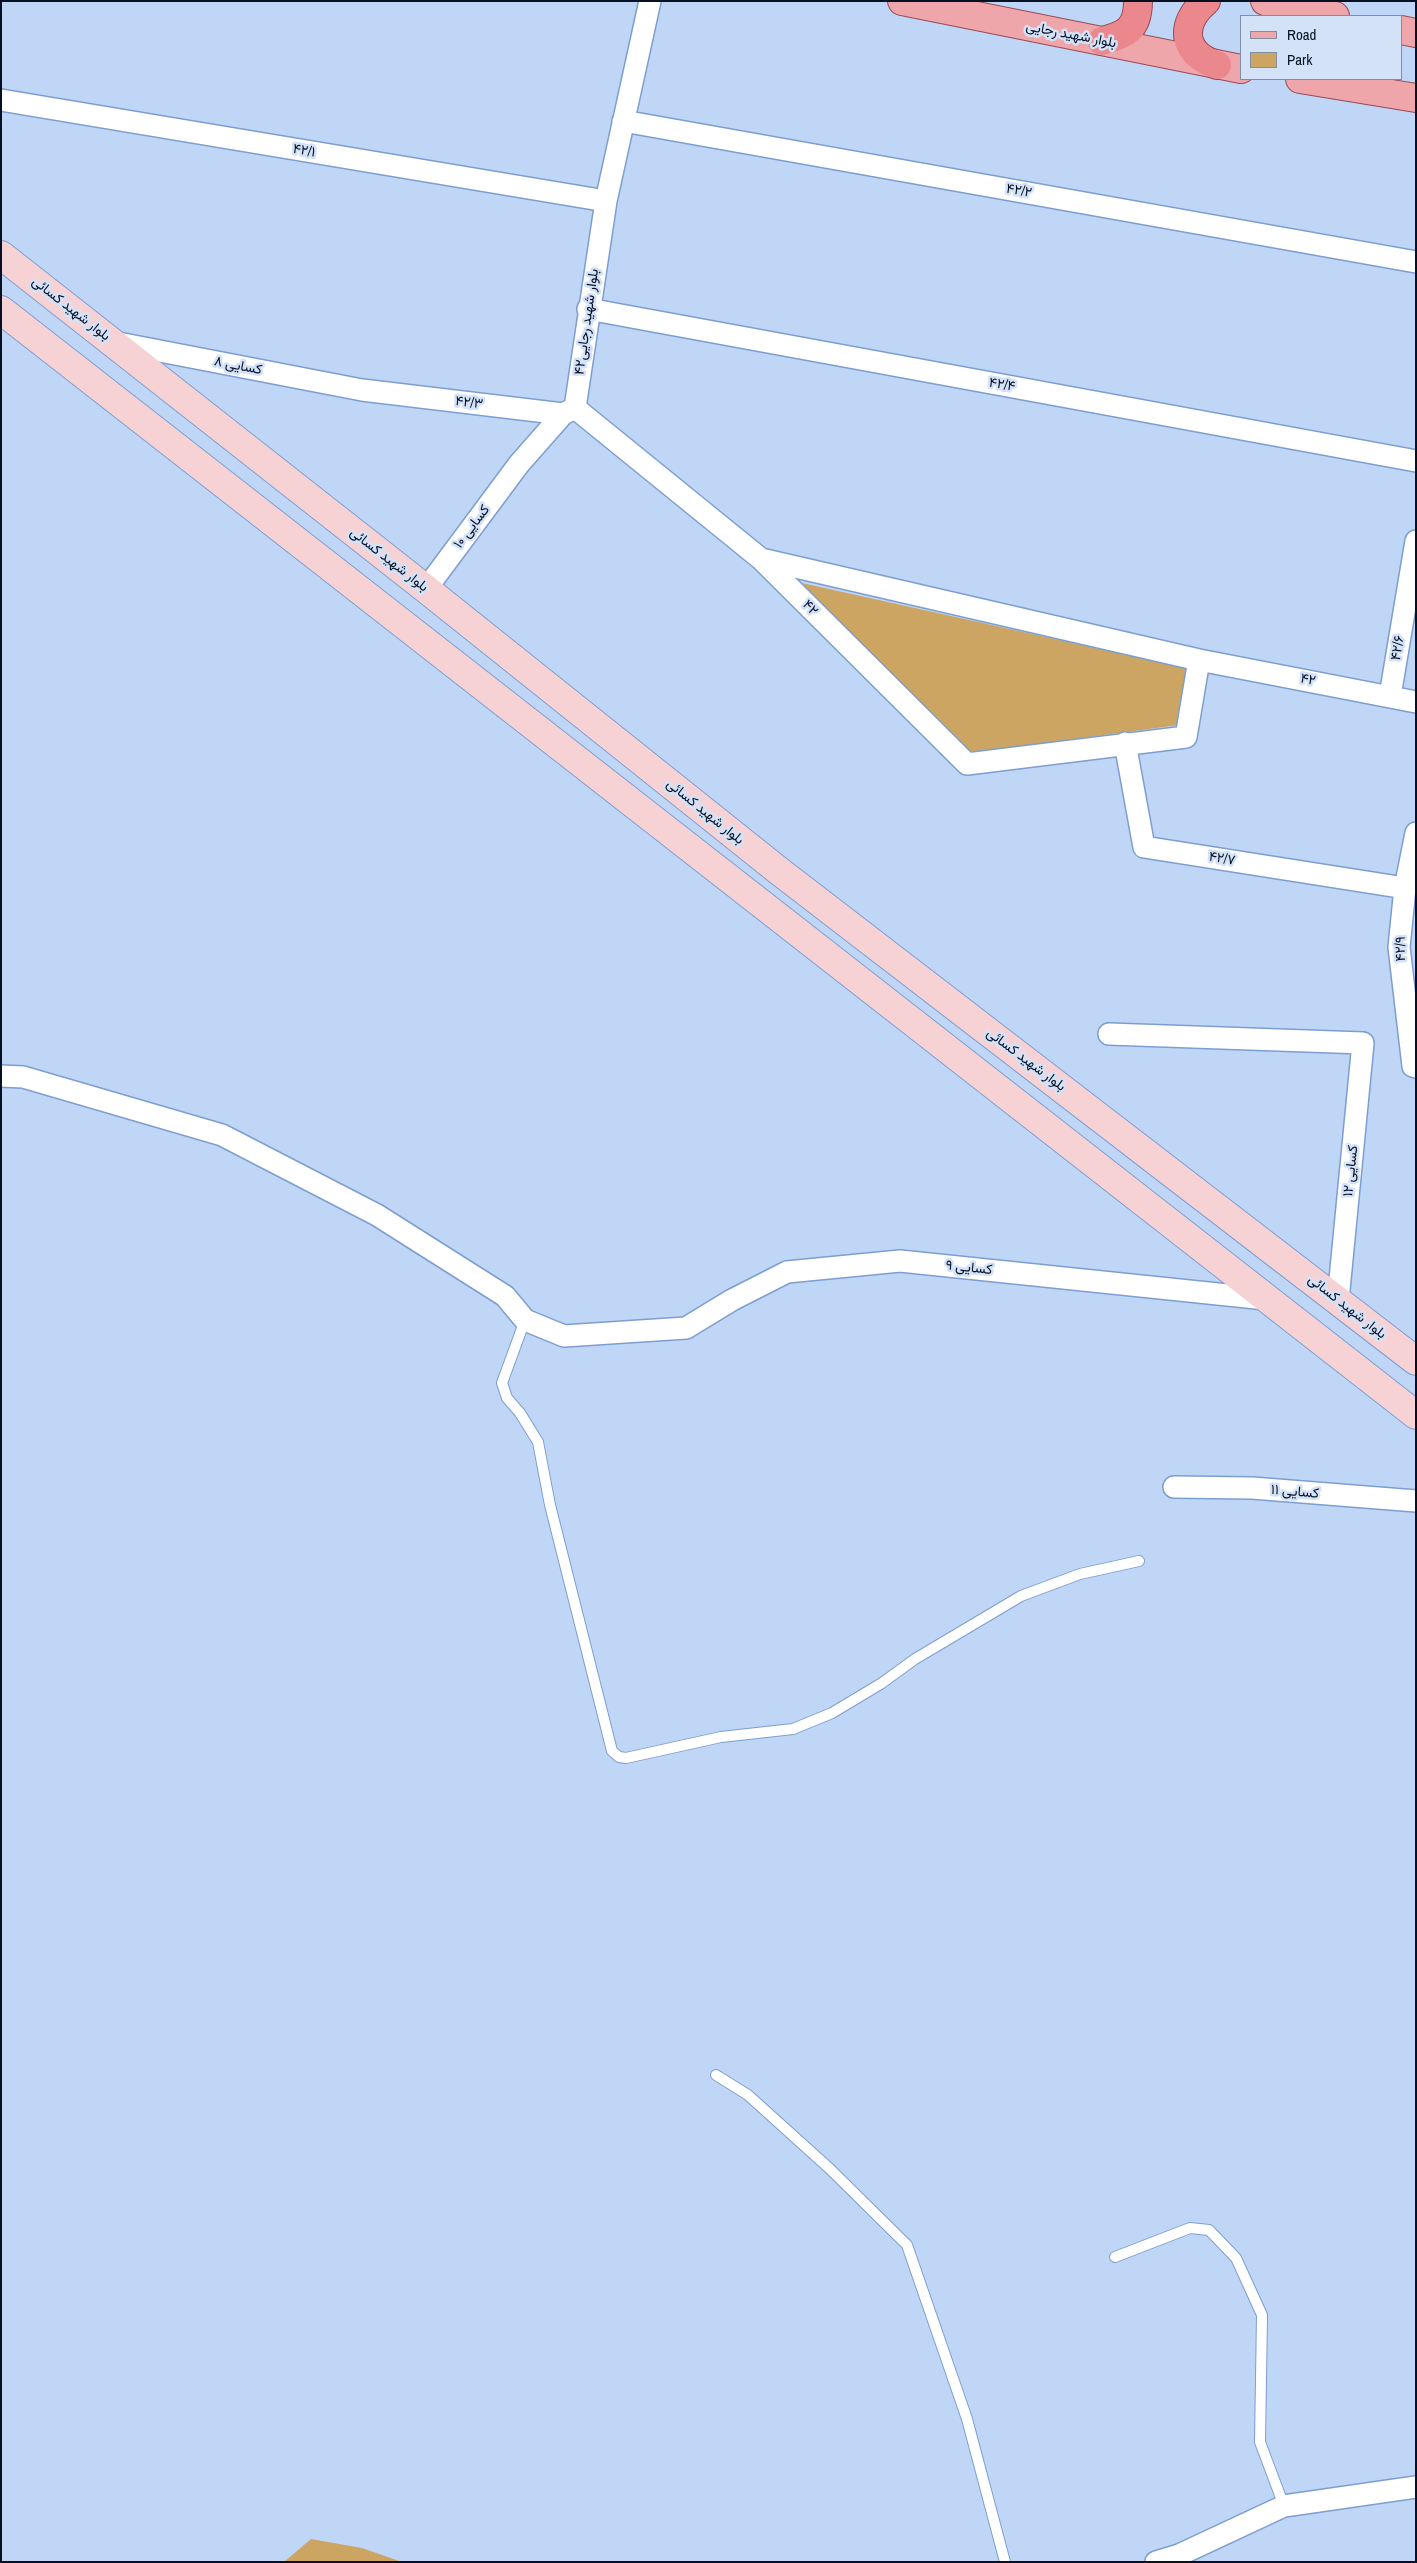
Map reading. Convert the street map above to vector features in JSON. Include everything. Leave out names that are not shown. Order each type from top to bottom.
[{"type":"highway","points":[[1102,41],[1126,33],[1134,24],[1138,12],[1138,1]]},
{"type":"highway","points":[[1206,1],[1195,10],[1188,24],[1188,38],[1194,52],[1204,61],[1229,67]]},
{"type":"main road","name":"بلوار شهید رجایی","points":[[902,1],[1229,67]]},
{"type":"main road","points":[[1265,1],[1330,15]]},
{"type":"main road","points":[[1402,30],[1416,34]]},
{"type":"main road","points":[[1306,80],[1416,98]]},
{"type":"main road","name":"بلوار شهید کسائی","points":[[1,255],[426,589],[779,871],[1416,1361]]},
{"type":"main road","points":[[1,310],[1416,1415]]},
{"type":"main road","points":[[757,899],[779,871]]},
{"type":"street","name":"بلوار شهید رجایی۴۲","points":[[569,411],[606,202],[650,1]]},
{"type":"street","name":"۴۲/۱","points":[[1,100],[606,202]]},
{"type":"street","name":"۴۲/۲","points":[[623,121],[1416,262]]},
{"type":"street","name":"۴۲/۴","points":[[588,309],[1416,461]]},
{"type":"street","name":"۸ کسایی","points":[[114,342],[362,390]]},
{"type":"street","name":"۴۲/۳","points":[[362,390],[569,411]]},
{"type":"street","name":"۱۰ کسایی","points":[[426,589],[519,464],[569,411]]},
{"type":"street","points":[[569,411],[761,559]]},
{"type":"street","name":"۴۲/۶","points":[[1390,696],[1415,548]]},
{"type":"street","name":"۴۲","points":[[761,559],[967,764],[1124,743],[1186,737],[1199,660]]},
{"type":"street","name":"۴۲","points":[[761,559],[1199,660],[1416,702]]},
{"type":"street","name":"۴۲/۷","points":[[1124,743],[1144,847],[1405,888]]},
{"type":"street","name":"۴۲/۹","points":[[1414,1066],[1399,947],[1405,888],[1416,833]]},
{"type":"street","name":"۱۲ کسایی","points":[[1109,1034],[1363,1043],[1338,1300]]},
{"type":"street","points":[[1,1076],[22,1076],[222,1135],[377,1215],[505,1296],[525,1320]]},
{"type":"street","name":"۹ کسایی","points":[[525,1320],[564,1336],[686,1328],[732,1300],[787,1272],[900,1261],[1266,1299]]},
{"type":"street","name":"۱۱ کسایی","points":[[1174,1487],[1252,1488],[1416,1501]]},
{"type":"street","points":[[1156,2562],[1179,2555],[1284,2506],[1416,2487]]},
{"type":"lane","points":[[525,1320],[502,1383],[507,1398],[520,1412],[538,1442],[550,1505],[612,1751],[619,1756],[626,1758],[722,1737],[792,1729],[832,1713],[882,1683],[915,1659],[1021,1596],[1080,1574],[1139,1561]]},
{"type":"lane","points":[[716,2075],[748,2095],[830,2169],[907,2245],[966,2419],[1005,2562]]},
{"type":"lane","points":[[1115,2257],[1190,2228],[1209,2230],[1236,2258],[1262,2315],[1260,2442],[1284,2506]]},
{"type":"green space","points":[[802,583],[1186,668],[1179,725],[970,753]]},
{"type":"green space","points":[[311,2539],[362,2548],[402,2562],[284,2562]]}]
